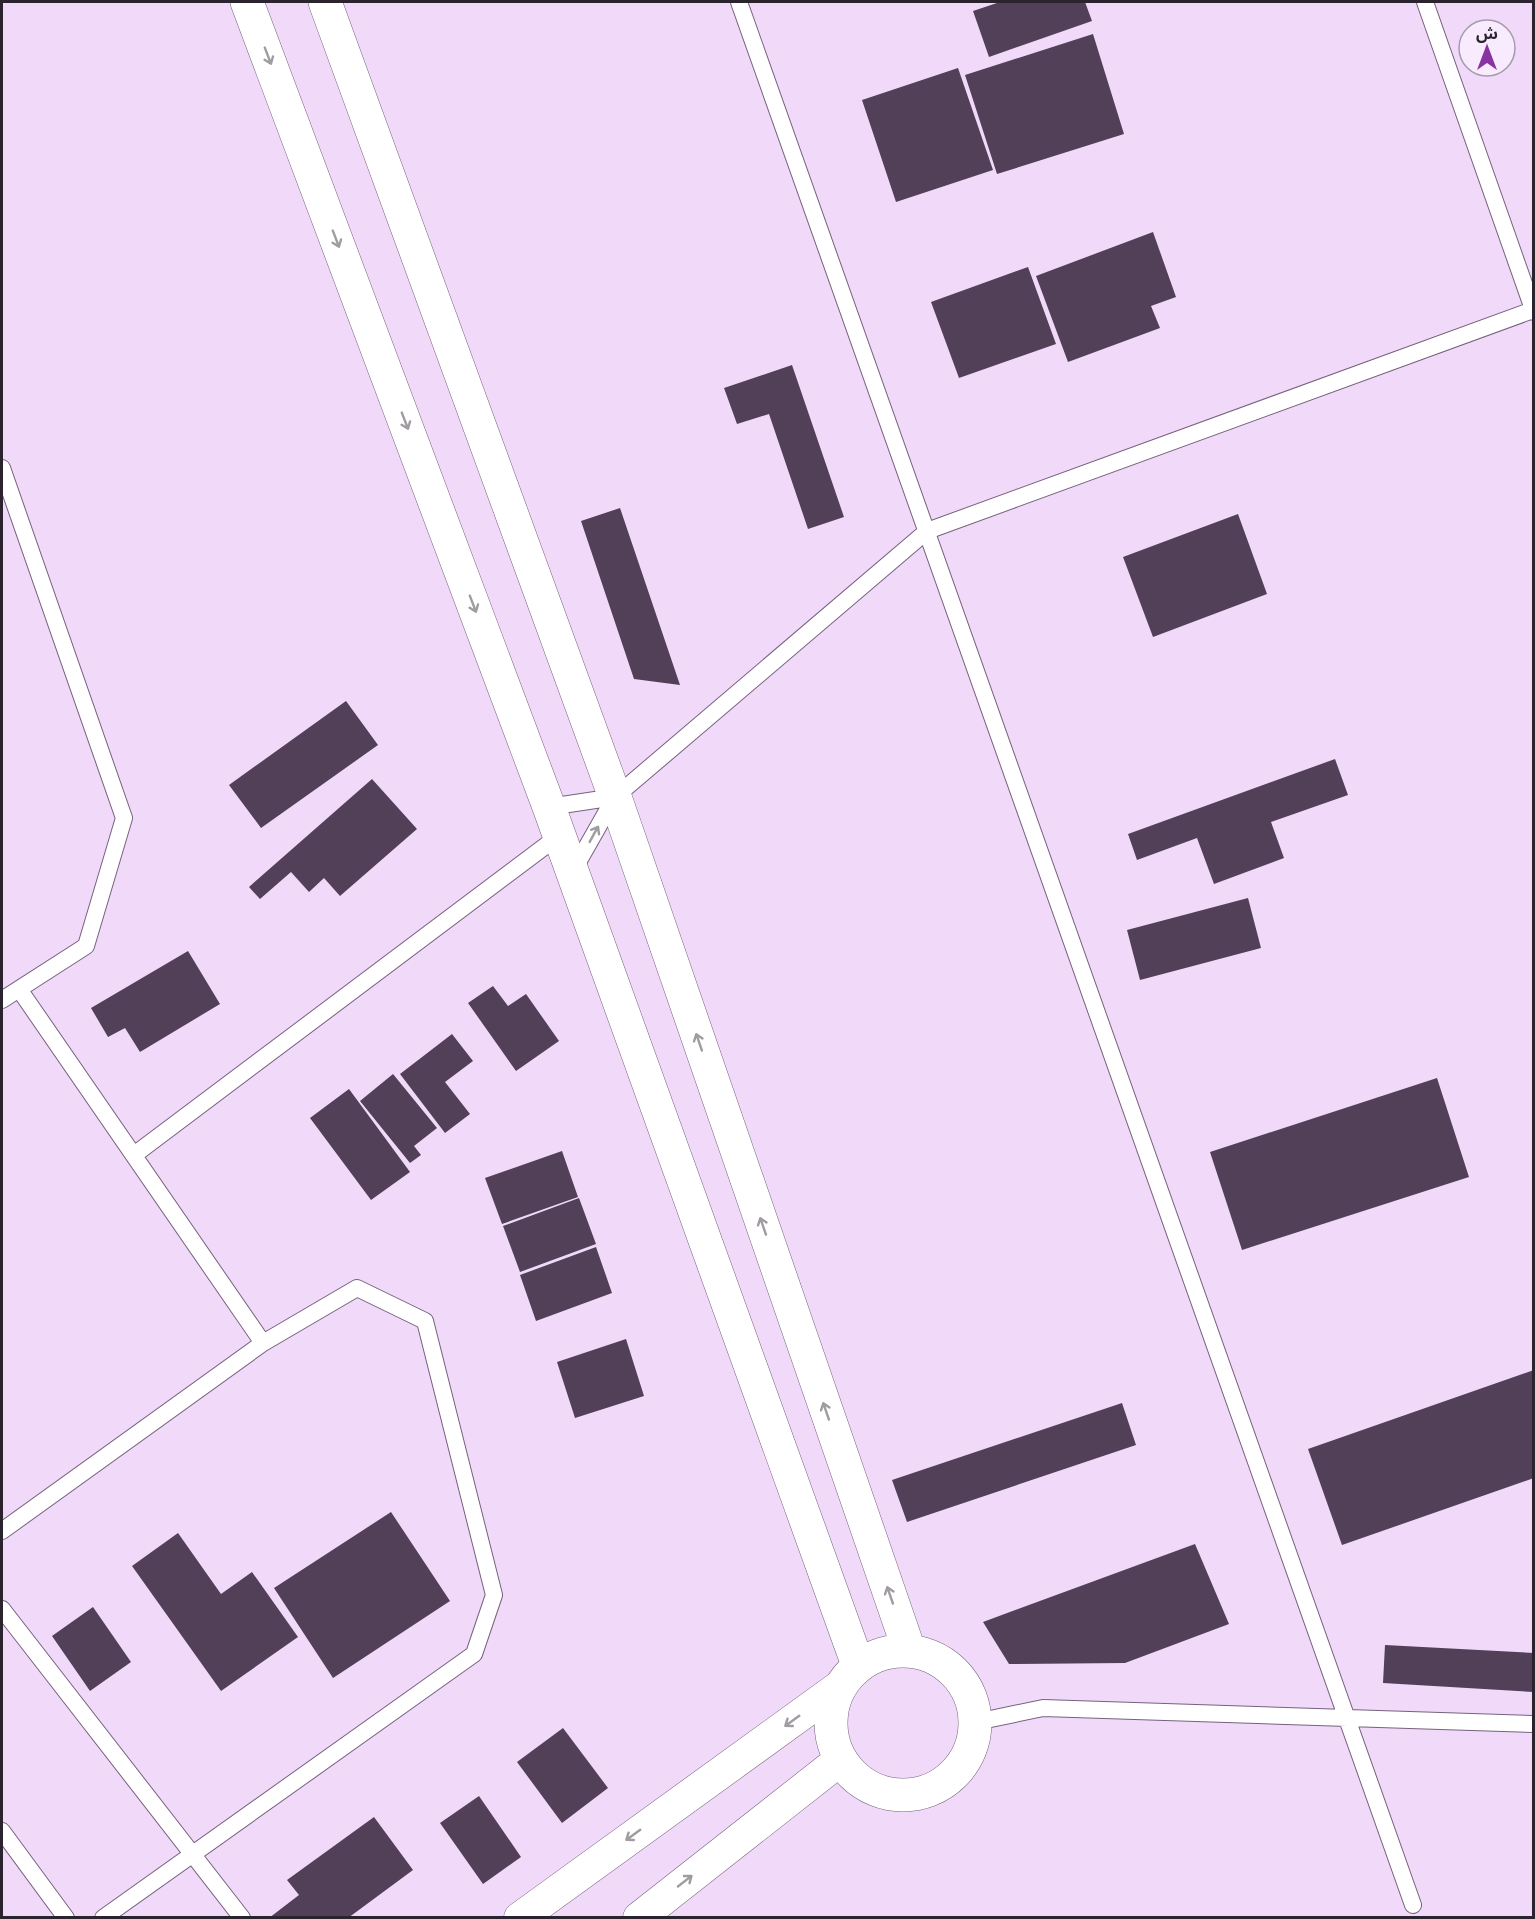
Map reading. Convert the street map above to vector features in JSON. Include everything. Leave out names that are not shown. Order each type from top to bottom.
[{"type":"street","points":[[247,2],[573,871],[848,1676],[831,1711],[831,1736],[840,1760],[857,1779],[879,1791],[901,1795],[926,1791],[948,1779],[959,1769],[971,1747],[976,1722],[971,1698],[954,1671],[934,1657],[909,1650],[881,1653],[848,1676],[519,1917]]},
{"type":"street","points":[[326,2],[615,797],[909,1650]]},
{"type":"street","points":[[639,1917],[840,1760]]},
{"type":"lane","points":[[739,2],[1413,1905]]},
{"type":"lane","points":[[134,1155],[555,821],[615,797],[927,531],[1533,311],[1425,2]]},
{"type":"lane","points":[[2,468],[124,818],[86,946],[2,1000]]},
{"type":"lane","points":[[573,871],[615,797]]},
{"type":"lane","points":[[19,988],[263,1343]]},
{"type":"lane","points":[[2,1531],[263,1343],[357,1288],[425,1321],[494,1595],[474,1654],[103,1917]]},
{"type":"lane","points":[[2,1609],[242,1917]]},
{"type":"lane","points":[[976,1722],[1043,1708],[1533,1724]]},
{"type":"lane","points":[[2,1831],[66,1917]]},
{"type":"building","points":[[1000,2],[1085,2],[1092,21],[989,57],[973,11]]},
{"type":"building","points":[[1093,34],[1124,134],[997,174],[965,75]]},
{"type":"building","points":[[958,68],[993,170],[896,202],[862,100]]},
{"type":"building","points":[[1153,232],[1176,297],[1151,306],[1160,328],[1068,362],[1036,276]]},
{"type":"building","points":[[1028,267],[1056,344],[959,378],[931,302]]},
{"type":"building","points":[[792,365],[844,517],[808,529],[769,414],[737,424],[724,388]]},
{"type":"building","points":[[620,508],[680,685],[634,679],[581,521]]},
{"type":"building","points":[[1238,514],[1267,594],[1153,637],[1123,557]]},
{"type":"building","points":[[346,701],[378,745],[261,828],[229,785]]},
{"type":"building","points":[[1335,759],[1348,795],[1271,822],[1284,858],[1214,884],[1197,838],[1137,860],[1128,834]]},
{"type":"building","points":[[372,779],[417,829],[340,896],[324,878],[309,892],[291,872],[260,899],[249,887]]},
{"type":"building","points":[[1248,898],[1261,948],[1140,980],[1127,930]]},
{"type":"building","points":[[188,951],[220,1004],[140,1052],[125,1028],[108,1037],[91,1008]]},
{"type":"building","points":[[493,986],[508,1006],[526,994],[559,1041],[516,1071],[468,1003]]},
{"type":"building","points":[[452,1034],[473,1061],[445,1082],[470,1114],[445,1133],[400,1074]]},
{"type":"building","points":[[393,1074],[437,1128],[414,1146],[421,1155],[410,1163],[360,1101]]},
{"type":"building","points":[[1437,1078],[1469,1177],[1242,1250],[1210,1152]]},
{"type":"building","points":[[349,1089],[410,1172],[371,1200],[310,1118]]},
{"type":"building","points":[[562,1151],[578,1197],[502,1224],[485,1178]]},
{"type":"building","points":[[579,1198],[596,1244],[520,1272],[503,1226]]},
{"type":"building","points":[[596,1247],[612,1293],[536,1321],[520,1275]]},
{"type":"building","points":[[626,1339],[644,1396],[575,1418],[557,1362]]},
{"type":"building","points":[[1534,1370],[1534,1478],[1342,1545],[1308,1449]]},
{"type":"building","points":[[1122,1403],[1136,1445],[907,1522],[892,1480]]},
{"type":"building","points":[[391,1512],[450,1601],[333,1678],[274,1588]]},
{"type":"building","points":[[178,1533],[221,1594],[252,1572],[298,1637],[221,1691],[132,1566]]},
{"type":"building","points":[[1195,1544],[1229,1624],[1125,1663],[1009,1664],[983,1622]]},
{"type":"building","points":[[93,1607],[131,1662],[90,1691],[52,1636]]},
{"type":"building","points":[[1385,1645],[1534,1653],[1534,1692],[1383,1683]]},
{"type":"building","points":[[563,1728],[608,1788],[562,1823],[517,1762]]},
{"type":"building","points":[[479,1796],[521,1857],[483,1884],[440,1823]]},
{"type":"building","points":[[374,1817],[413,1870],[348,1918],[269,1918],[299,1895],[287,1880]]}]
